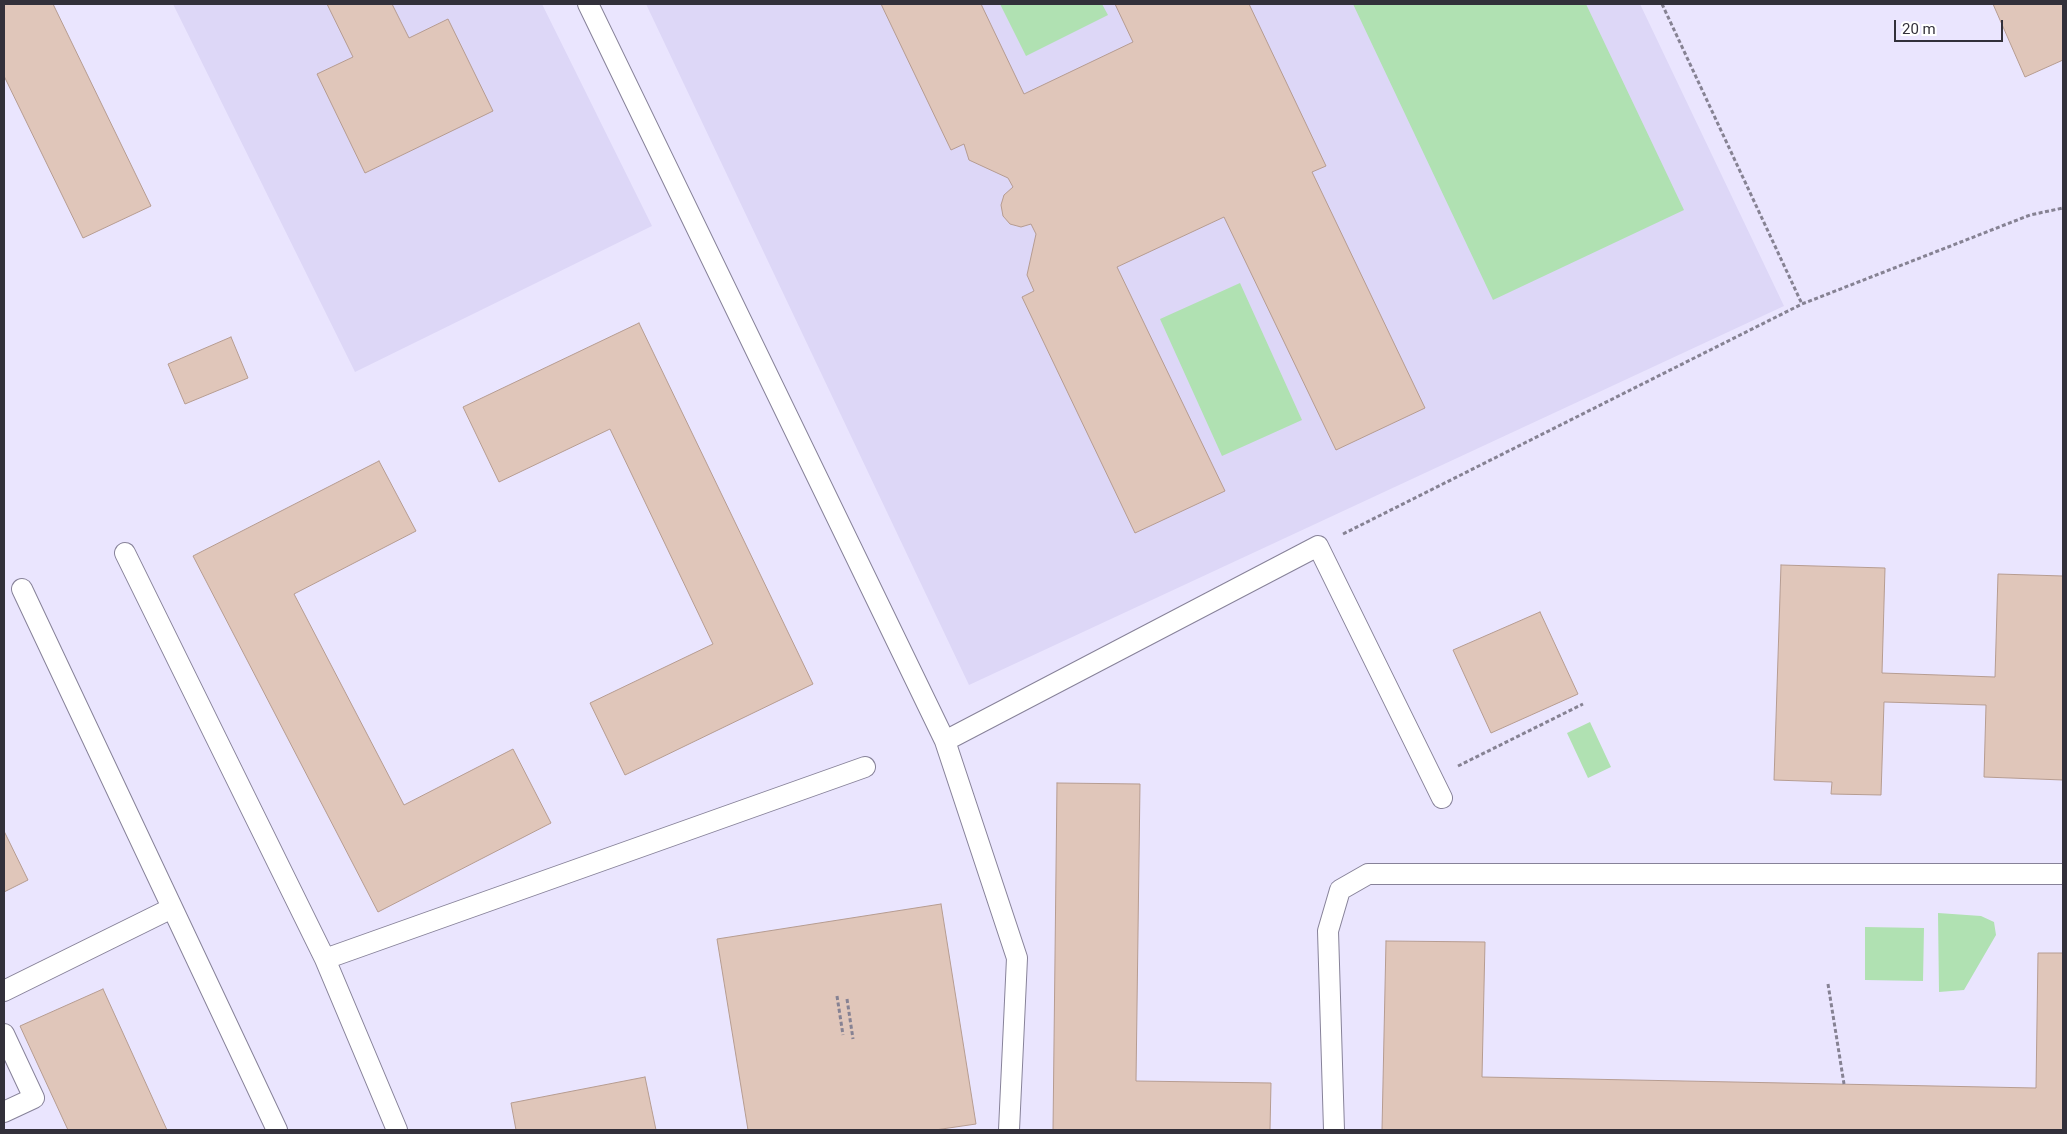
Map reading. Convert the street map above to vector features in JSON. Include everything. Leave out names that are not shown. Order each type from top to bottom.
[{"type":"lane","points":[[588,4],[945,741],[1017,958],[1009,1130]]},
{"type":"lane","points":[[945,741],[1318,546],[1442,798]]},
{"type":"lane","points":[[125,553],[326,959],[397,1130]]},
{"type":"lane","points":[[22,588],[277,1130]]},
{"type":"lane","points":[[326,959],[865,767]]},
{"type":"lane","points":[[1334,1130],[1328,931],[1340,890],[1368,874],[2063,874]]},
{"type":"lane","points":[[4,991],[172,908]]},
{"type":"lane","points":[[4,1034],[34,1098],[4,1112]]},
{"type":"path","points":[[1662,4],[1802,304]]},
{"type":"path","points":[[1318,546],[1802,304],[2030,215],[2063,208]]},
{"type":"path","points":[[1433,778],[1583,704]]},
{"type":"path","points":[[1828,984],[1844,1084]]},
{"type":"path","points":[[837,996],[843,1035]]},
{"type":"path","points":[[847,999],[853,1038]]},
{"type":"shaded area","points":[[173,4],[542,4],[652,226],[355,372]]},
{"type":"shaded area","points":[[646,4],[1640,4],[1784,306],[969,685]]},
{"type":"green space","points":[[1000,4],[1102,4],[1108,15],[1026,56]]},
{"type":"green space","points":[[1353,4],[1586,4],[1684,210],[1493,300]]},
{"type":"green space","points":[[1240,283],[1302,420],[1222,456],[1160,319]]},
{"type":"green space","points":[[1590,722],[1611,767],[1588,778],[1567,733]]},
{"type":"green space","points":[[1938,913],[1981,916],[1994,922],[1996,935],[1964,990],[1939,992]]},
{"type":"green space","points":[[1865,927],[1924,928],[1923,981],[1865,980]]},
{"type":"building","points":[[53,4],[151,206],[83,238],[4,76],[4,5]]},
{"type":"building","points":[[327,4],[392,4],[409,38],[448,19],[493,111],[365,173],[317,74],[353,57]]},
{"type":"building","points":[[881,4],[981,4],[1024,94],[1133,42],[1115,4],[1249,4],[1326,166],[1312,172],[1425,408],[1336,450],[1224,217],[1117,267],[1225,491],[1135,533],[1022,297],[1034,291],[1027,275],[1036,234],[1031,224],[1021,227],[1010,224],[1003,216],[1001,205],[1004,195],[1013,187],[1008,178],[969,160],[964,144],[951,150]]},
{"type":"building","points":[[1993,4],[2063,4],[2063,60],[2025,77]]},
{"type":"building","points":[[639,323],[813,684],[625,775],[590,703],[713,644],[610,429],[499,482],[463,407]]},
{"type":"building","points":[[231,337],[248,378],[185,404],[168,364]]},
{"type":"building","points":[[379,461],[416,531],[294,594],[404,805],[513,749],[551,823],[378,912],[193,556]]},
{"type":"building","points":[[1781,565],[1885,568],[1882,673],[1995,677],[1998,574],[2063,576],[2063,780],[1984,777],[1986,705],[1884,702],[1881,795],[1831,794],[1832,782],[1774,780]]},
{"type":"building","points":[[1540,612],[1578,694],[1491,733],[1453,650]]},
{"type":"building","points":[[1057,783],[1140,784],[1136,1081],[1271,1083],[1270,1130],[1053,1130]]},
{"type":"building","points":[[4,831],[28,880],[4,892]]},
{"type":"building","points":[[941,904],[976,1124],[935,1130],[748,1130],[717,939]]},
{"type":"building","points":[[1386,941],[1485,942],[1482,1077],[2036,1088],[2038,953],[2063,953],[2063,1130],[1382,1130]]},
{"type":"building","points":[[103,989],[167,1130],[68,1130],[20,1026]]},
{"type":"building","points":[[645,1077],[656,1130],[516,1130],[511,1103]]}]
